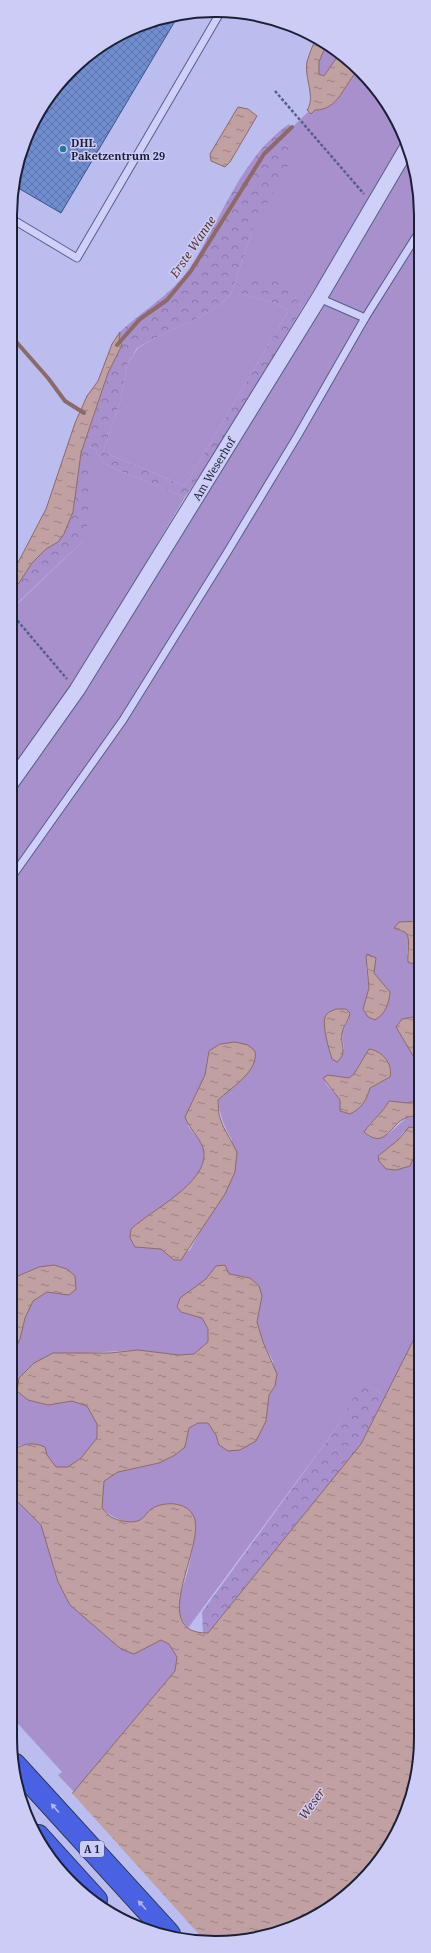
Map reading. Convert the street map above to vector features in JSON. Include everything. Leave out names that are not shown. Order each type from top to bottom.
[{"type":"highway","name":"A 1","points":[[20,1771],[163,1929]]},
{"type":"highway","points":[[58,1859],[81,1883]]},
{"type":"street","name":"Am Weserhof","points":[[17,775],[77,690],[319,298],[404,154]]},
{"type":"lane","points":[[17,222],[78,258],[218,17]]},
{"type":"lane","points":[[17,870],[127,714],[298,436],[365,318],[414,240]]},
{"type":"lane","points":[[319,298],[365,318]]},
{"type":"path","points":[[275,91],[373,205]]},
{"type":"path","points":[[17,620],[77,690]]},
{"type":"green space","points":[[324,49],[336,58],[324,76],[319,74],[319,62]]},
{"type":"green space","points":[[354,75],[356,75],[365,85],[381,105],[394,128],[402,148],[377,191],[303,307],[299,303],[238,293],[271,302],[289,310],[185,486],[103,452],[121,399],[127,365],[138,348],[155,338],[204,315],[222,303],[231,294],[252,231],[289,148],[279,140],[308,112],[311,114],[315,110],[330,106],[336,101]]},
{"type":"green space","points":[[289,124],[291,128],[279,140],[289,148],[291,160],[252,231],[231,294],[222,303],[204,315],[137,348],[127,365],[121,399],[103,452],[185,486],[289,310],[271,302],[238,293],[237,285],[241,278],[262,277],[270,279],[289,292],[303,307],[209,462],[185,497],[115,469],[103,462],[95,449],[89,447],[89,520],[82,542],[17,603],[17,586],[32,563],[46,549],[58,542],[73,512],[81,453],[108,373],[121,345],[119,341],[120,332],[182,278],[189,269],[244,173],[272,138]]},
{"type":"green space","points":[[406,160],[414,203],[414,920],[399,930],[406,933],[409,938],[407,954],[414,963],[414,1017],[402,1019],[396,1027],[414,1057],[414,1101],[408,1103],[389,1101],[379,1116],[369,1124],[368,1136],[385,1136],[407,1118],[414,1116],[414,1129],[403,1132],[398,1140],[378,1156],[386,1169],[396,1170],[409,1166],[414,1156],[414,1339],[385,1396],[373,1388],[360,1387],[337,1427],[188,1628],[180,1615],[179,1602],[196,1529],[151,1509],[140,1520],[135,1522],[120,1520],[110,1515],[102,1508],[104,1481],[118,1472],[159,1463],[175,1455],[185,1447],[189,1428],[198,1423],[208,1423],[216,1435],[219,1445],[266,1421],[269,1395],[275,1386],[273,1361],[263,1342],[257,1322],[262,1296],[259,1286],[250,1278],[229,1274],[216,1266],[207,1279],[194,1289],[181,1312],[202,1318],[208,1329],[208,1342],[194,1354],[179,1355],[138,1350],[84,1353],[28,1400],[48,1405],[72,1401],[87,1406],[97,1424],[97,1438],[81,1458],[68,1467],[56,1467],[47,1455],[45,1447],[20,1445],[17,1447],[17,1345],[25,1318],[33,1301],[47,1292],[69,1295],[39,1267],[17,1276],[17,783],[45,743]],"holes":[[[376,958],[374,973],[380,980],[363,1009],[369,988],[366,966]],[[325,1017],[349,1019],[342,1032],[344,1049],[332,1059],[325,1025]],[[369,1049],[378,1052],[386,1058],[390,1067],[390,1077],[370,1088],[367,1097],[358,1109],[350,1114],[340,1111],[340,1100],[325,1083],[328,1075],[349,1078],[354,1074]],[[209,1051],[234,1085],[218,1100],[223,1121],[232,1140],[210,1214],[190,1250],[174,1260],[161,1249],[135,1247],[131,1229],[176,1196],[197,1175],[203,1164],[203,1148],[200,1141],[188,1126],[189,1109],[205,1075]]]},
{"type":"green space","points":[[89,447],[95,449],[103,462],[115,469],[185,497],[75,682],[17,765],[17,604],[82,542]]},
{"type":"green space","points":[[360,1386],[373,1388],[385,1396],[361,1444],[208,1633],[203,1633],[202,1612],[337,1427]]},
{"type":"green space","points":[[17,1501],[41,1525],[58,1582],[70,1605],[121,1649],[149,1645],[161,1640],[169,1644],[177,1657],[175,1671],[74,1792],[58,1775],[62,1772],[17,1723]]},
{"type":"water","points":[[314,43],[324,49],[319,62],[319,74],[324,76],[336,58],[355,74],[336,101],[323,109],[315,110],[311,114],[307,110],[310,100],[310,93],[307,62]]},
{"type":"water","points":[[238,107],[248,109],[257,116],[230,162],[225,167],[211,161],[210,154]]},
{"type":"water","points":[[120,332],[119,341],[122,345],[108,373],[81,453],[73,512],[64,534],[58,542],[46,549],[32,563],[17,586],[17,565],[46,509],[75,423],[87,396],[98,381],[112,344]]},
{"type":"water","points":[[414,921],[413,964],[408,962],[409,943],[406,933],[394,928],[399,922]]},
{"type":"water","points":[[367,954],[376,958],[374,973],[390,992],[386,1008],[375,1020],[368,1017],[363,1009],[369,988]]},
{"type":"water","points":[[336,1009],[346,1009],[350,1013],[342,1033],[343,1052],[337,1062],[332,1059],[324,1026],[326,1015]]},
{"type":"water","points":[[414,1017],[414,1057],[396,1027],[402,1019]]},
{"type":"water","points":[[235,1042],[248,1045],[255,1051],[255,1058],[249,1072],[218,1100],[219,1115],[223,1126],[237,1152],[235,1172],[225,1194],[181,1260],[174,1260],[161,1249],[135,1247],[130,1238],[131,1229],[176,1195],[197,1175],[203,1164],[203,1147],[189,1126],[185,1117],[205,1075],[209,1051],[220,1044]]},
{"type":"water","points":[[369,1049],[378,1052],[386,1058],[390,1067],[390,1077],[370,1088],[363,1104],[354,1112],[350,1114],[340,1111],[340,1100],[323,1078],[328,1075],[349,1078],[354,1074]]},
{"type":"water","points":[[389,1101],[408,1103],[414,1101],[414,1115],[401,1121],[383,1137],[378,1139],[371,1137],[364,1132]]},
{"type":"water","points":[[409,1127],[414,1128],[414,1157],[410,1166],[396,1170],[386,1169],[379,1161],[378,1156],[398,1140]]},
{"type":"water","points":[[54,1265],[67,1269],[75,1276],[76,1289],[69,1295],[47,1292],[33,1301],[25,1318],[17,1345],[17,1276],[39,1267]]},
{"type":"water","name":"Weser","points":[[225,1265],[229,1274],[250,1278],[259,1286],[262,1296],[257,1322],[263,1342],[277,1374],[275,1386],[269,1395],[266,1421],[256,1441],[240,1450],[228,1451],[219,1445],[216,1435],[208,1423],[198,1423],[189,1428],[185,1447],[175,1455],[159,1463],[118,1472],[104,1481],[102,1508],[111,1517],[121,1521],[130,1522],[140,1520],[156,1506],[168,1504],[181,1505],[191,1512],[194,1517],[196,1530],[193,1548],[182,1586],[179,1604],[181,1619],[190,1629],[208,1633],[361,1444],[414,1339],[414,1750],[407,1789],[394,1825],[381,1848],[365,1868],[346,1887],[326,1903],[291,1921],[254,1932],[228,1936],[203,1936],[164,1929],[128,1916],[114,1908],[50,1820],[175,1671],[177,1657],[169,1644],[161,1640],[134,1654],[121,1649],[70,1605],[58,1582],[41,1525],[17,1501],[17,1448],[27,1444],[40,1445],[45,1447],[47,1455],[56,1467],[68,1467],[81,1458],[97,1438],[97,1424],[87,1406],[72,1401],[48,1405],[28,1400],[17,1391],[19,1378],[34,1363],[53,1353],[110,1353],[138,1350],[179,1355],[194,1354],[208,1342],[208,1329],[202,1318],[181,1312],[177,1307],[180,1298],[206,1279],[216,1266]]},
{"type":"pier","points":[[71,1792],[200,1936],[164,1929],[140,1921],[105,1903],[75,1878],[50,1848],[38,1827],[48,1819]]},
{"type":"building","name":"DHL Paketzentrum 29","points":[[175,22],[61,213],[19,189],[24,164],[32,140],[50,105],[75,75],[105,50],[140,32]]},
{"type":"waterway","name":"Erste Wanne","points":[[117,345],[140,319],[167,300],[191,271],[264,154],[292,127]]},
{"type":"waterway","name":"Erste Wanne","points":[[17,343],[48,378],[65,401],[84,413]]},
{"type":"place","name":"DHL Paketzentrum 29","points":[[63,149]]}]
